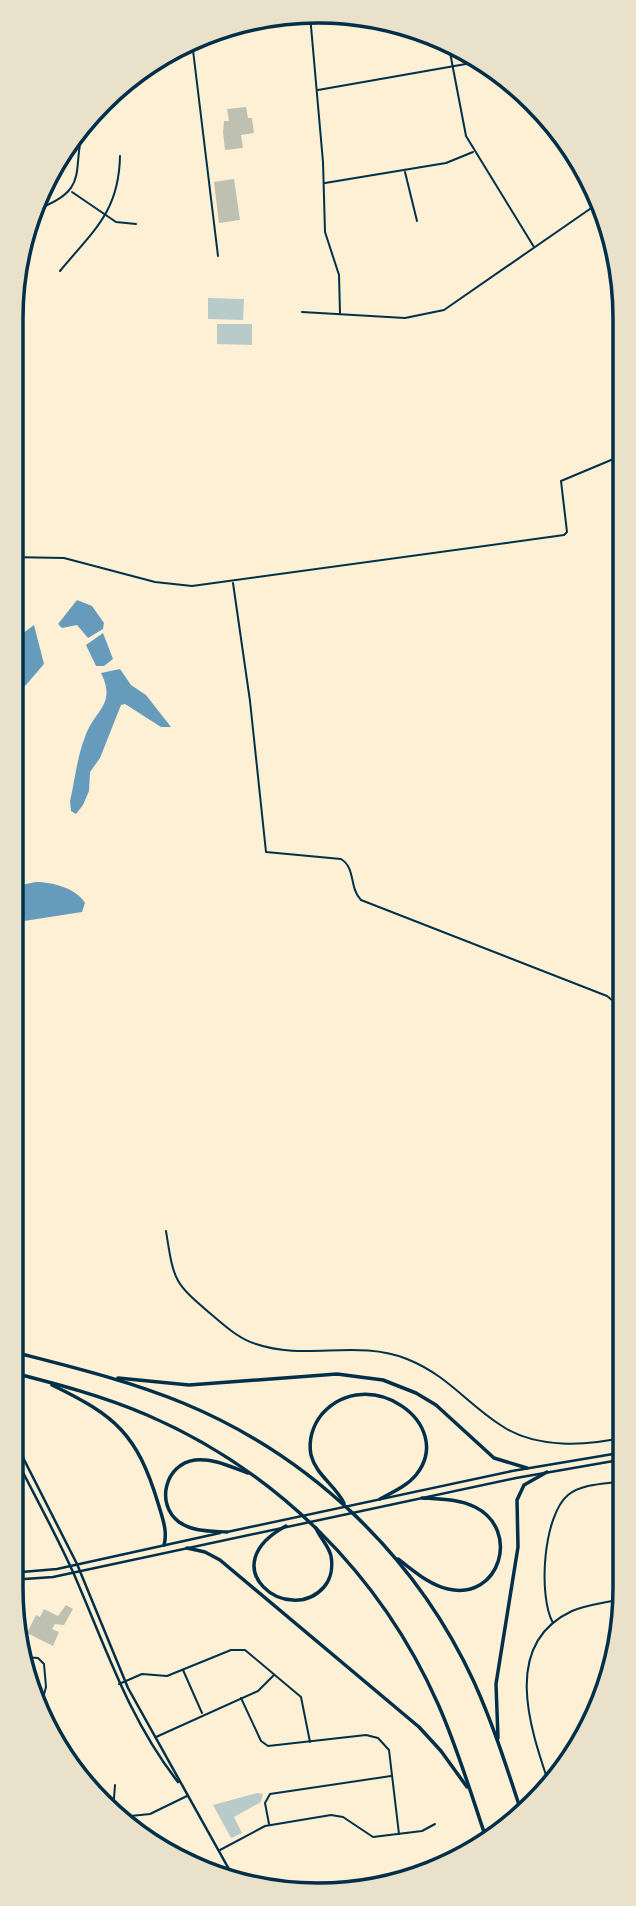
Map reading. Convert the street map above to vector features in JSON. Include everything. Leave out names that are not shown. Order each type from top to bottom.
[{"type":"highway","points":[[23,1355],[170,1398],[236,1428],[280,1455],[345,1505]]},
{"type":"highway","points":[[105,1377],[197,1385],[337,1374],[368,1376],[416,1392],[448,1415],[494,1458],[527,1468]]},
{"type":"highway","points":[[23,1375],[147,1415],[200,1441],[254,1475],[315,1527],[360,1576],[408,1644],[442,1712],[484,1832]]},
{"type":"highway","points":[[44,1381],[95,1407],[129,1437],[149,1475],[166,1534],[164,1545]]},
{"type":"highway","points":[[380,1499],[410,1482],[419,1472],[425,1456],[424,1437],[414,1417],[398,1402],[377,1394],[356,1395],[337,1402],[325,1411],[314,1427],[310,1440],[316,1468],[424,1595],[460,1654],[498,1744],[519,1805]]},
{"type":"highway","points":[[227,1532],[194,1529],[177,1521],[166,1503],[169,1478],[179,1466],[199,1460],[217,1462],[254,1475]]},
{"type":"highway","points":[[498,1744],[496,1676],[518,1547],[517,1500],[524,1485],[547,1472]]},
{"type":"highway","points":[[394,1557],[431,1582],[452,1590],[476,1587],[497,1568],[502,1550],[501,1538],[488,1516],[462,1502],[422,1497]]},
{"type":"highway","points":[[286,1527],[261,1542],[254,1561],[257,1576],[265,1588],[274,1596],[291,1600],[315,1594],[329,1578],[331,1554],[315,1527]]},
{"type":"highway","points":[[187,1548],[220,1560],[419,1727],[441,1751],[470,1793]]},
{"type":"main road","points":[[23,1572],[70,1566],[527,1468],[613,1454]]},
{"type":"main road","points":[[23,1458],[77,1564],[125,1681],[230,1870]]},
{"type":"main road","points":[[23,1579],[73,1573],[422,1497],[613,1462]]},
{"type":"main road","points":[[23,1473],[70,1566],[119,1684],[149,1742],[185,1790]]},
{"type":"street","points":[[311,23],[324,183],[325,232],[339,275],[340,314]]},
{"type":"street","points":[[193,50],[218,256]]},
{"type":"street","points":[[450,53],[464,130],[474,152],[535,248]]},
{"type":"street","points":[[317,90],[468,63]]},
{"type":"street","points":[[45,206],[58,201],[71,191],[82,140]]},
{"type":"street","points":[[324,183],[405,170],[458,159],[474,152]]},
{"type":"street","points":[[60,271],[105,215],[117,193],[120,156]]},
{"type":"street","points":[[405,170],[411,205],[418,221]]},
{"type":"street","points":[[71,191],[105,215],[121,223],[136,224]]},
{"type":"street","points":[[302,312],[414,318],[444,310],[592,208]]},
{"type":"street","points":[[23,557],[72,559],[170,585],[233,583],[564,536],[567,532],[561,481],[613,459]]},
{"type":"street","points":[[233,583],[250,701],[266,852],[345,861],[350,866],[355,894],[361,900],[591,988],[613,1000]]},
{"type":"street","points":[[166,1231],[172,1275],[180,1288],[251,1342],[288,1350],[367,1349],[405,1358],[435,1372],[495,1421],[526,1438],[589,1443],[613,1439]]},
{"type":"street","points":[[553,1623],[545,1605],[543,1584],[557,1510],[572,1492],[613,1483]]},
{"type":"street","points":[[546,1775],[528,1718],[526,1684],[534,1648],[553,1623],[582,1608],[613,1601]]},
{"type":"street","points":[[119,1684],[142,1674],[164,1677],[238,1649],[247,1651],[303,1699],[310,1742]]},
{"type":"street","points":[[31,1658],[41,1660],[46,1672],[43,1697]]},
{"type":"street","points":[[183,1670],[202,1714]]},
{"type":"street","points":[[155,1737],[261,1689],[275,1674]]},
{"type":"street","points":[[241,1698],[265,1745],[274,1747],[373,1736],[389,1750],[399,1834]]},
{"type":"street","points":[[269,1824],[265,1803],[270,1794],[392,1776]]},
{"type":"street","points":[[114,1802],[116,1784]]},
{"type":"street","points":[[131,1816],[150,1814],[188,1796]]},
{"type":"street","points":[[219,1850],[269,1824],[335,1815],[347,1819],[373,1837],[425,1830],[435,1824]]},
{"type":"shaded area","points":[[208,298],[244,299],[243,320],[208,319]]},
{"type":"shaded area","points":[[217,324],[252,324],[252,345],[217,344]]},
{"type":"shaded area","points":[[257,1793],[263,1794],[261,1802],[234,1817],[242,1833],[231,1838],[213,1805]]},
{"type":"water","points":[[77,600],[92,606],[104,623],[103,629],[88,638],[77,625],[62,628],[58,624]]},
{"type":"water","points":[[34,625],[44,664],[23,687],[23,633]]},
{"type":"water","points":[[103,633],[113,659],[104,666],[96,666],[86,645]]},
{"type":"water","points":[[120,669],[131,685],[146,695],[171,727],[161,727],[125,704],[121,705],[100,758],[90,772],[89,791],[76,814],[71,811],[70,801],[80,752],[107,693],[101,673]]},
{"type":"water","points":[[49,883],[70,890],[85,903],[82,912],[23,921],[23,885]]},
{"type":"building","points":[[246,107],[248,118],[252,118],[254,133],[241,135],[243,148],[225,150],[223,132],[224,121],[229,121],[227,109]]},
{"type":"building","points":[[234,179],[240,220],[219,223],[214,182]]},
{"type":"building","points":[[66,1605],[73,1609],[64,1625],[55,1624],[52,1629],[59,1632],[53,1646],[27,1633],[36,1615],[40,1617],[44,1609],[58,1616]]}]
